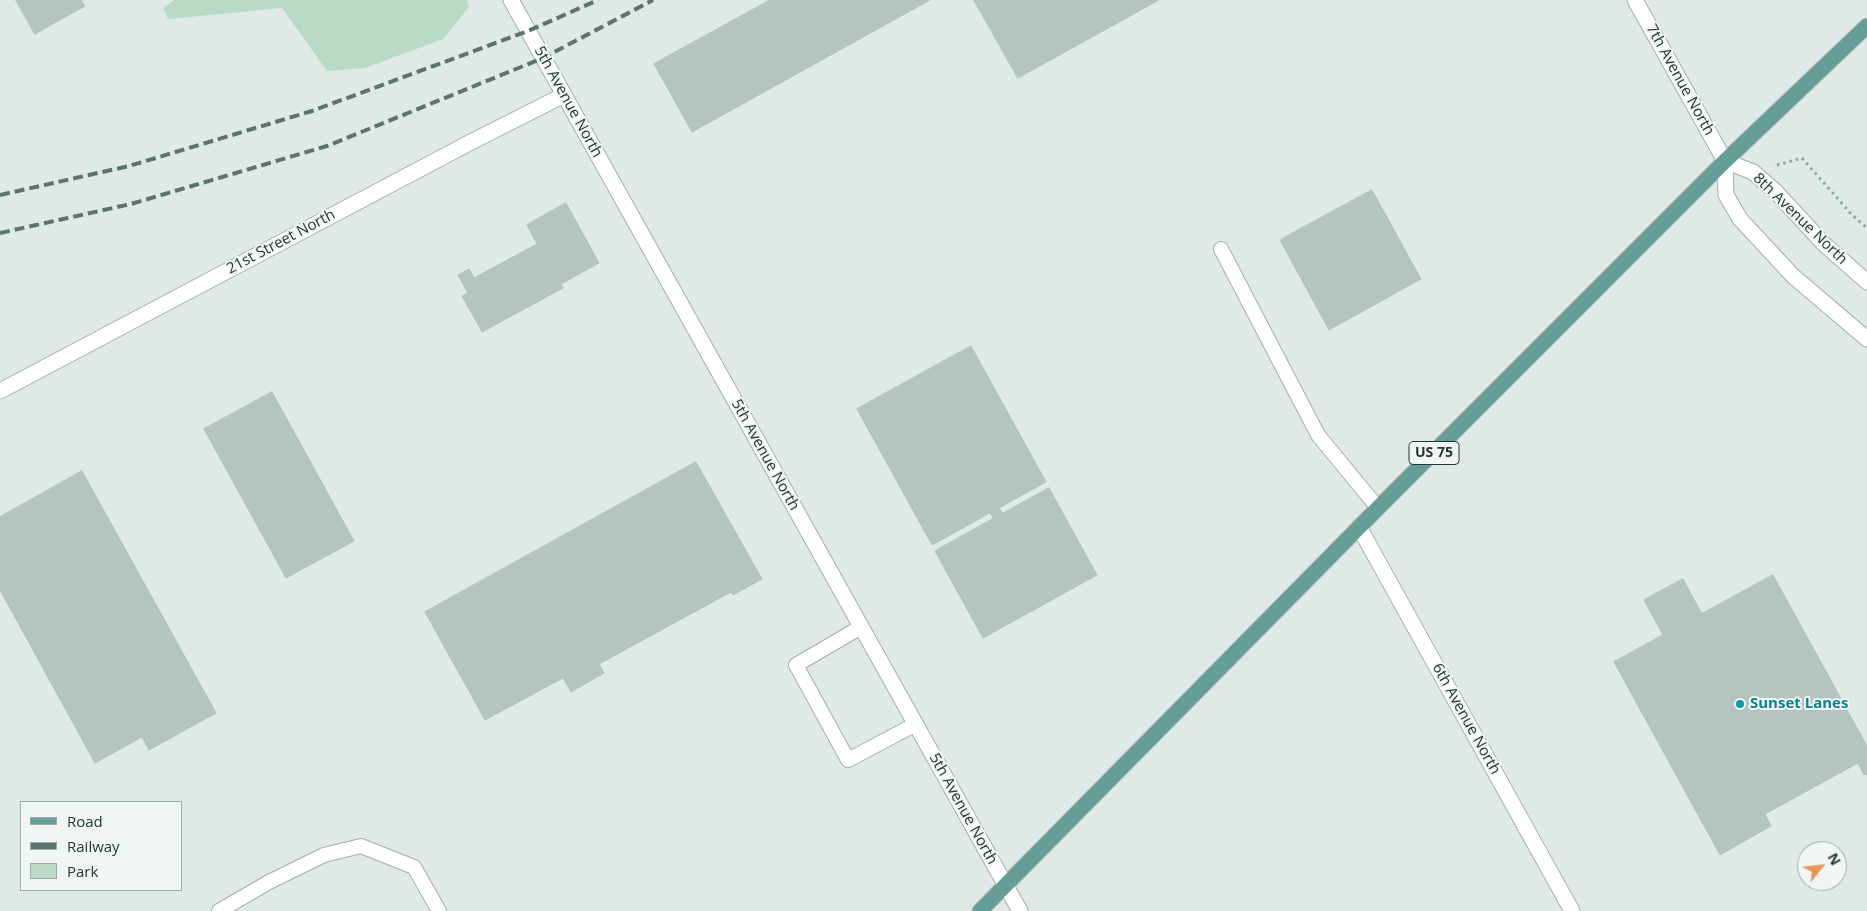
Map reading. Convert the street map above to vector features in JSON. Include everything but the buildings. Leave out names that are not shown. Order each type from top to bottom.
[{"type":"main road","name":"US 75","points":[[980,911],[1359,527],[1725,161],[1867,26]]},
{"type":"street","name":"5th Avenue North","points":[[511,0],[1020,911]]},
{"type":"street","name":"7th Avenue North","points":[[1635,0],[1725,161]]},
{"type":"street","name":"21st Street North","points":[[0,391],[471,142],[564,95]]},
{"type":"street","name":"8th Avenue North","points":[[1725,161],[1753,172],[1776,192],[1824,244],[1867,282]]},
{"type":"street","points":[[1725,161],[1726,195],[1740,219],[1793,276],[1867,339]]},
{"type":"street","name":"6th Avenue North","points":[[1359,527],[1572,911]]},
{"type":"lane","points":[[1221,249],[1318,435],[1378,508]]},
{"type":"lane","points":[[861,627],[796,665],[848,760],[916,724]]},
{"type":"lane","points":[[219,911],[269,882],[324,855],[361,846],[414,867],[439,911]]},
{"type":"path","points":[[1753,172],[1802,158],[1852,215],[1867,228]]},
{"type":"green space","points":[[174,0],[467,0],[469,7],[443,39],[365,68],[327,71],[282,8],[168,19],[163,8]]},
{"type":"railway","points":[[0,195],[129,166],[312,111],[528,31],[598,0]]},
{"type":"railway","points":[[0,233],[131,204],[327,146],[543,58],[653,0]]},
{"type":"place","name":"Sunset Lanes","points":[[1740,704]]}]
